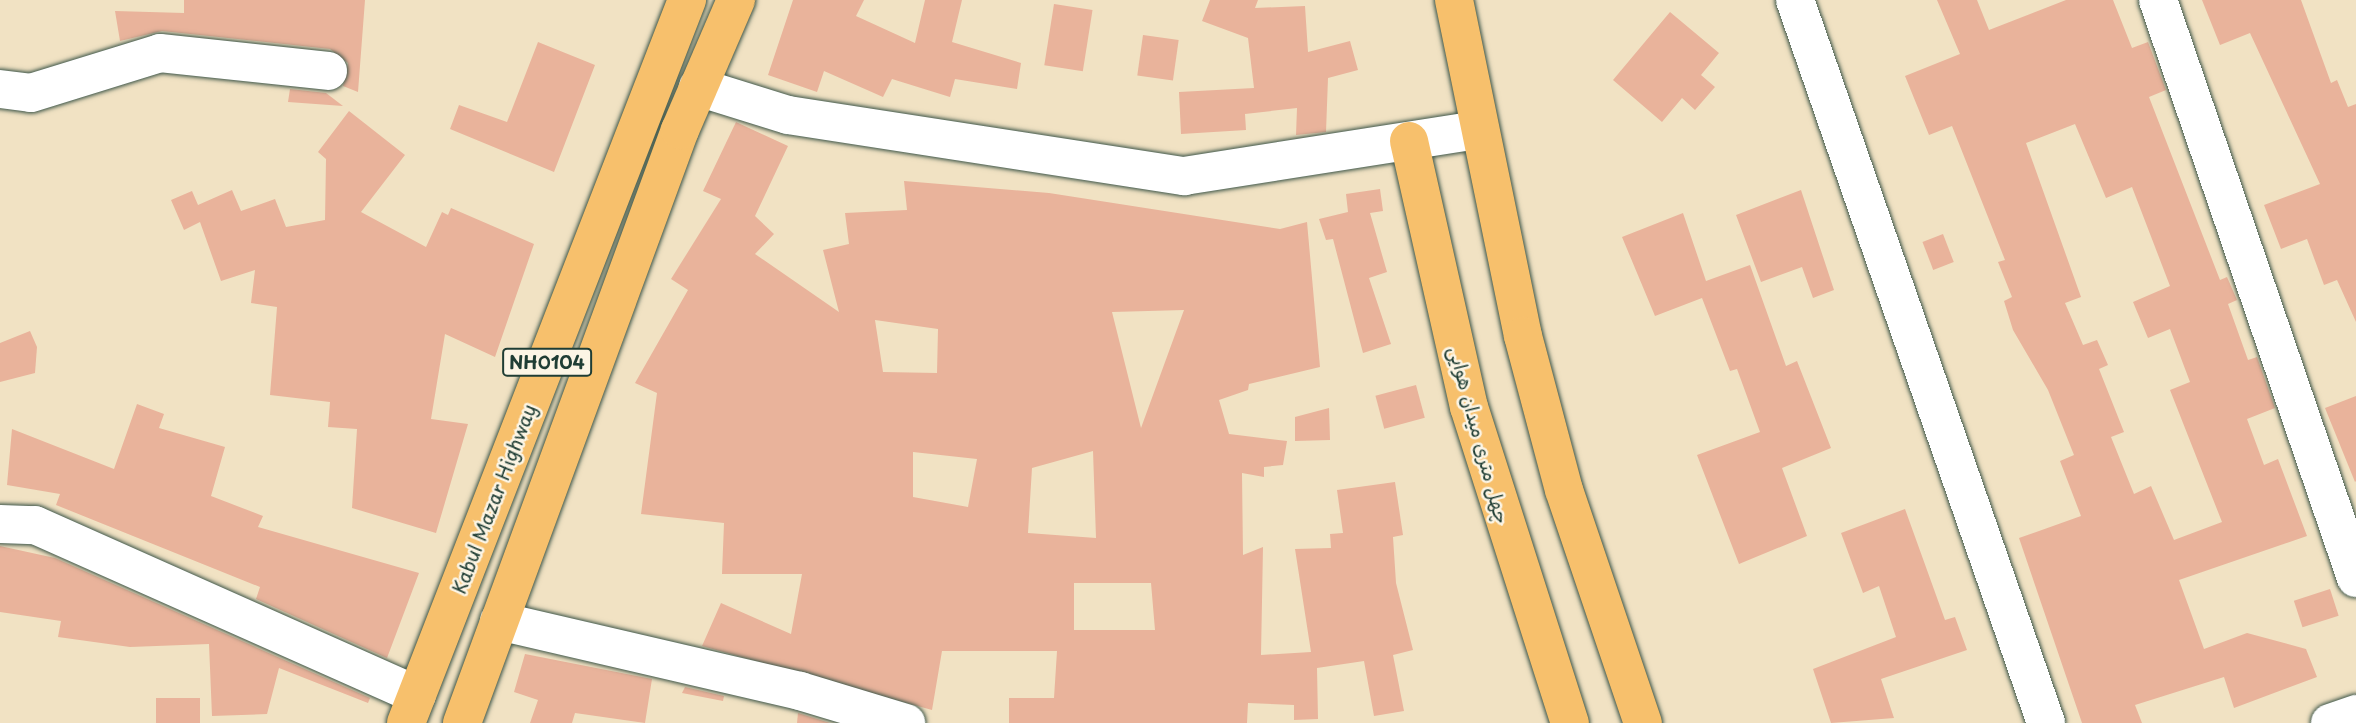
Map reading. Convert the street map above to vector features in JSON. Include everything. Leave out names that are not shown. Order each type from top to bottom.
[{"type":"main road","name":"Kabul Mazar Highway","points":[[412,709],[687,0]]},
{"type":"main road","name":"NH0104","points":[[462,723],[698,87],[736,0]]},
{"type":"main road","points":[[1454,0],[1477,130],[1564,490],[1643,723]]},
{"type":"main road","name":"چهل متری میدان هوایی","points":[[1409,141],[1469,407],[1570,723]]},
{"type":"street","points":[[1795,0],[2046,723]]},
{"type":"street","points":[[2158,0],[2356,578]]},
{"type":"street","points":[[0,89],[31,93],[160,53],[328,71]]},
{"type":"street","points":[[698,87],[788,115],[1184,176],[1477,130]]},
{"type":"street","points":[[0,524],[35,525],[412,709]]},
{"type":"street","points":[[499,621],[800,691],[906,723]]},
{"type":"street","points":[[2330,723],[2356,715]]},
{"type":"building","points":[[184,0],[365,0],[358,92],[343,86],[348,63],[330,49],[162,31],[120,41],[115,11],[184,13]]},
{"type":"building","points":[[793,0],[864,0],[856,16],[915,43],[925,0],[962,0],[952,42],[1021,63],[1017,89],[955,79],[950,97],[892,79],[883,97],[824,71],[817,92],[768,75]]},
{"type":"building","points":[[1210,0],[1258,0],[1255,8],[1305,6],[1308,52],[1350,41],[1358,70],[1328,78],[1326,132],[1296,135],[1297,108],[1245,114],[1246,130],[1181,134],[1179,92],[1254,88],[1248,38],[1202,21]]},
{"type":"building","points":[[1937,0],[1977,0],[1989,30],[2066,0],[2113,0],[2132,48],[2148,42],[2166,90],[2149,97],[2220,280],[2227,277],[2237,300],[2228,304],[2248,360],[2257,357],[2275,408],[2247,419],[2264,465],[2278,459],[2307,536],[2179,580],[2204,649],[2247,633],[2306,649],[2317,677],[2234,708],[2224,677],[2135,705],[2142,723],[2082,723],[2019,538],[2081,516],[2060,461],[2074,455],[2048,390],[2013,330],[2004,301],[2012,297],[1998,262],[2005,260],[1952,126],[1929,135],[1905,76],[1960,54]],"holes":[[[2075,124],[2106,198],[2132,187],[2170,286],[2133,302],[2148,338],[2170,329],[2190,382],[2170,390],[2222,522],[2174,540],[2151,486],[2134,494],[2111,437],[2124,432],[2099,369],[2108,365],[2097,340],[2083,345],[2065,303],[2081,297],[2026,143]]]},
{"type":"building","points":[[2202,0],[2301,0],[2331,83],[2337,80],[2348,107],[2356,104],[2356,322],[2337,280],[2324,285],[2307,239],[2281,249],[2264,205],[2320,184],[2250,33],[2220,45]]},
{"type":"building","points":[[1054,4],[1093,10],[1083,71],[1044,65]]},
{"type":"building","points":[[1670,12],[1719,53],[1701,75],[1715,87],[1695,110],[1682,98],[1662,122],[1613,80]]},
{"type":"building","points":[[1143,35],[1179,40],[1173,81],[1137,76]]},
{"type":"building","points":[[538,42],[595,65],[554,172],[450,129],[459,105],[507,122]]},
{"type":"building","points":[[290,89],[326,93],[343,106],[288,102]]},
{"type":"building","points":[[349,111],[405,155],[361,212],[426,247],[442,212],[448,215],[451,208],[534,244],[495,357],[445,334],[431,419],[468,424],[436,533],[352,508],[357,429],[328,427],[330,402],[270,395],[277,307],[251,303],[255,270],[221,281],[200,222],[184,230],[171,200],[192,191],[198,205],[232,190],[241,211],[275,199],[286,227],[325,220],[326,159],[318,152]]},
{"type":"building","points":[[736,122],[788,146],[755,216],[774,234],[755,254],[839,312],[823,250],[849,244],[845,213],[907,210],[904,181],[1049,193],[1280,229],[1307,222],[1320,367],[1249,384],[1248,390],[1219,400],[1229,434],[1287,441],[1283,465],[1264,467],[1264,477],[1242,473],[1243,555],[1263,547],[1261,655],[1311,652],[1295,549],[1331,548],[1330,534],[1343,533],[1337,490],[1395,482],[1403,535],[1393,537],[1396,583],[1413,650],[1393,655],[1404,711],[1374,716],[1364,661],[1317,668],[1318,719],[1294,720],[1294,705],[1248,703],[1247,723],[1009,723],[1009,698],[1054,698],[1057,651],[942,651],[932,710],[702,646],[721,603],[791,634],[802,574],[722,574],[724,523],[641,514],[657,393],[635,383],[688,290],[671,279],[721,199],[703,191]],"holes":[[[1184,310],[1141,428],[1112,312]],[[875,320],[938,329],[937,373],[883,372]],[[1093,451],[1096,538],[1028,533],[1032,468]],[[913,452],[977,459],[968,507],[913,497]],[[1074,583],[1151,583],[1155,630],[1074,630]]]},
{"type":"building","points":[[1380,189],[1383,211],[1370,213],[1387,272],[1369,278],[1391,344],[1363,353],[1333,239],[1326,240],[1319,219],[1348,212],[1346,194]]},
{"type":"building","points":[[1801,190],[1834,290],[1813,298],[1802,267],[1761,282],[1736,215]]},
{"type":"building","points":[[1683,213],[1706,281],[1750,265],[1786,366],[1797,361],[1831,448],[1782,468],[1807,536],[1739,564],[1697,455],[1760,432],[1737,369],[1730,371],[1702,298],[1655,316],[1622,237]]},
{"type":"building","points":[[1943,234],[1954,262],[1933,270],[1922,242]]},
{"type":"building","points":[[30,331],[37,347],[35,373],[0,382],[0,343]]},
{"type":"building","points":[[1416,385],[1425,418],[1384,429],[1375,396]]},
{"type":"building","points":[[2356,396],[2356,481],[2355,482],[2325,408]]},
{"type":"building","points":[[137,404],[164,414],[159,428],[225,447],[211,496],[263,516],[258,527],[419,573],[387,658],[256,599],[260,587],[56,505],[60,494],[7,485],[12,429],[114,469]]},
{"type":"building","points":[[1329,408],[1330,440],[1295,441],[1295,417]]},
{"type":"building","points":[[1905,509],[1945,620],[1955,617],[1967,650],[1881,679],[1894,718],[1831,723],[1813,669],[1896,637],[1879,586],[1863,593],[1841,533]]},
{"type":"building","points":[[0,546],[55,558],[370,698],[368,703],[279,668],[267,714],[212,716],[209,644],[130,647],[58,637],[61,621],[0,612]]},
{"type":"building","points":[[2330,589],[2339,616],[2303,627],[2294,601]]},
{"type":"building","points":[[525,654],[652,679],[645,723],[575,713],[572,723],[530,723],[538,700],[514,692]]},
{"type":"building","points":[[685,687],[724,696],[723,701],[682,693]]},
{"type":"building","points":[[156,698],[200,698],[200,723],[156,723]]},
{"type":"building","points":[[798,713],[830,723],[797,723]]}]
